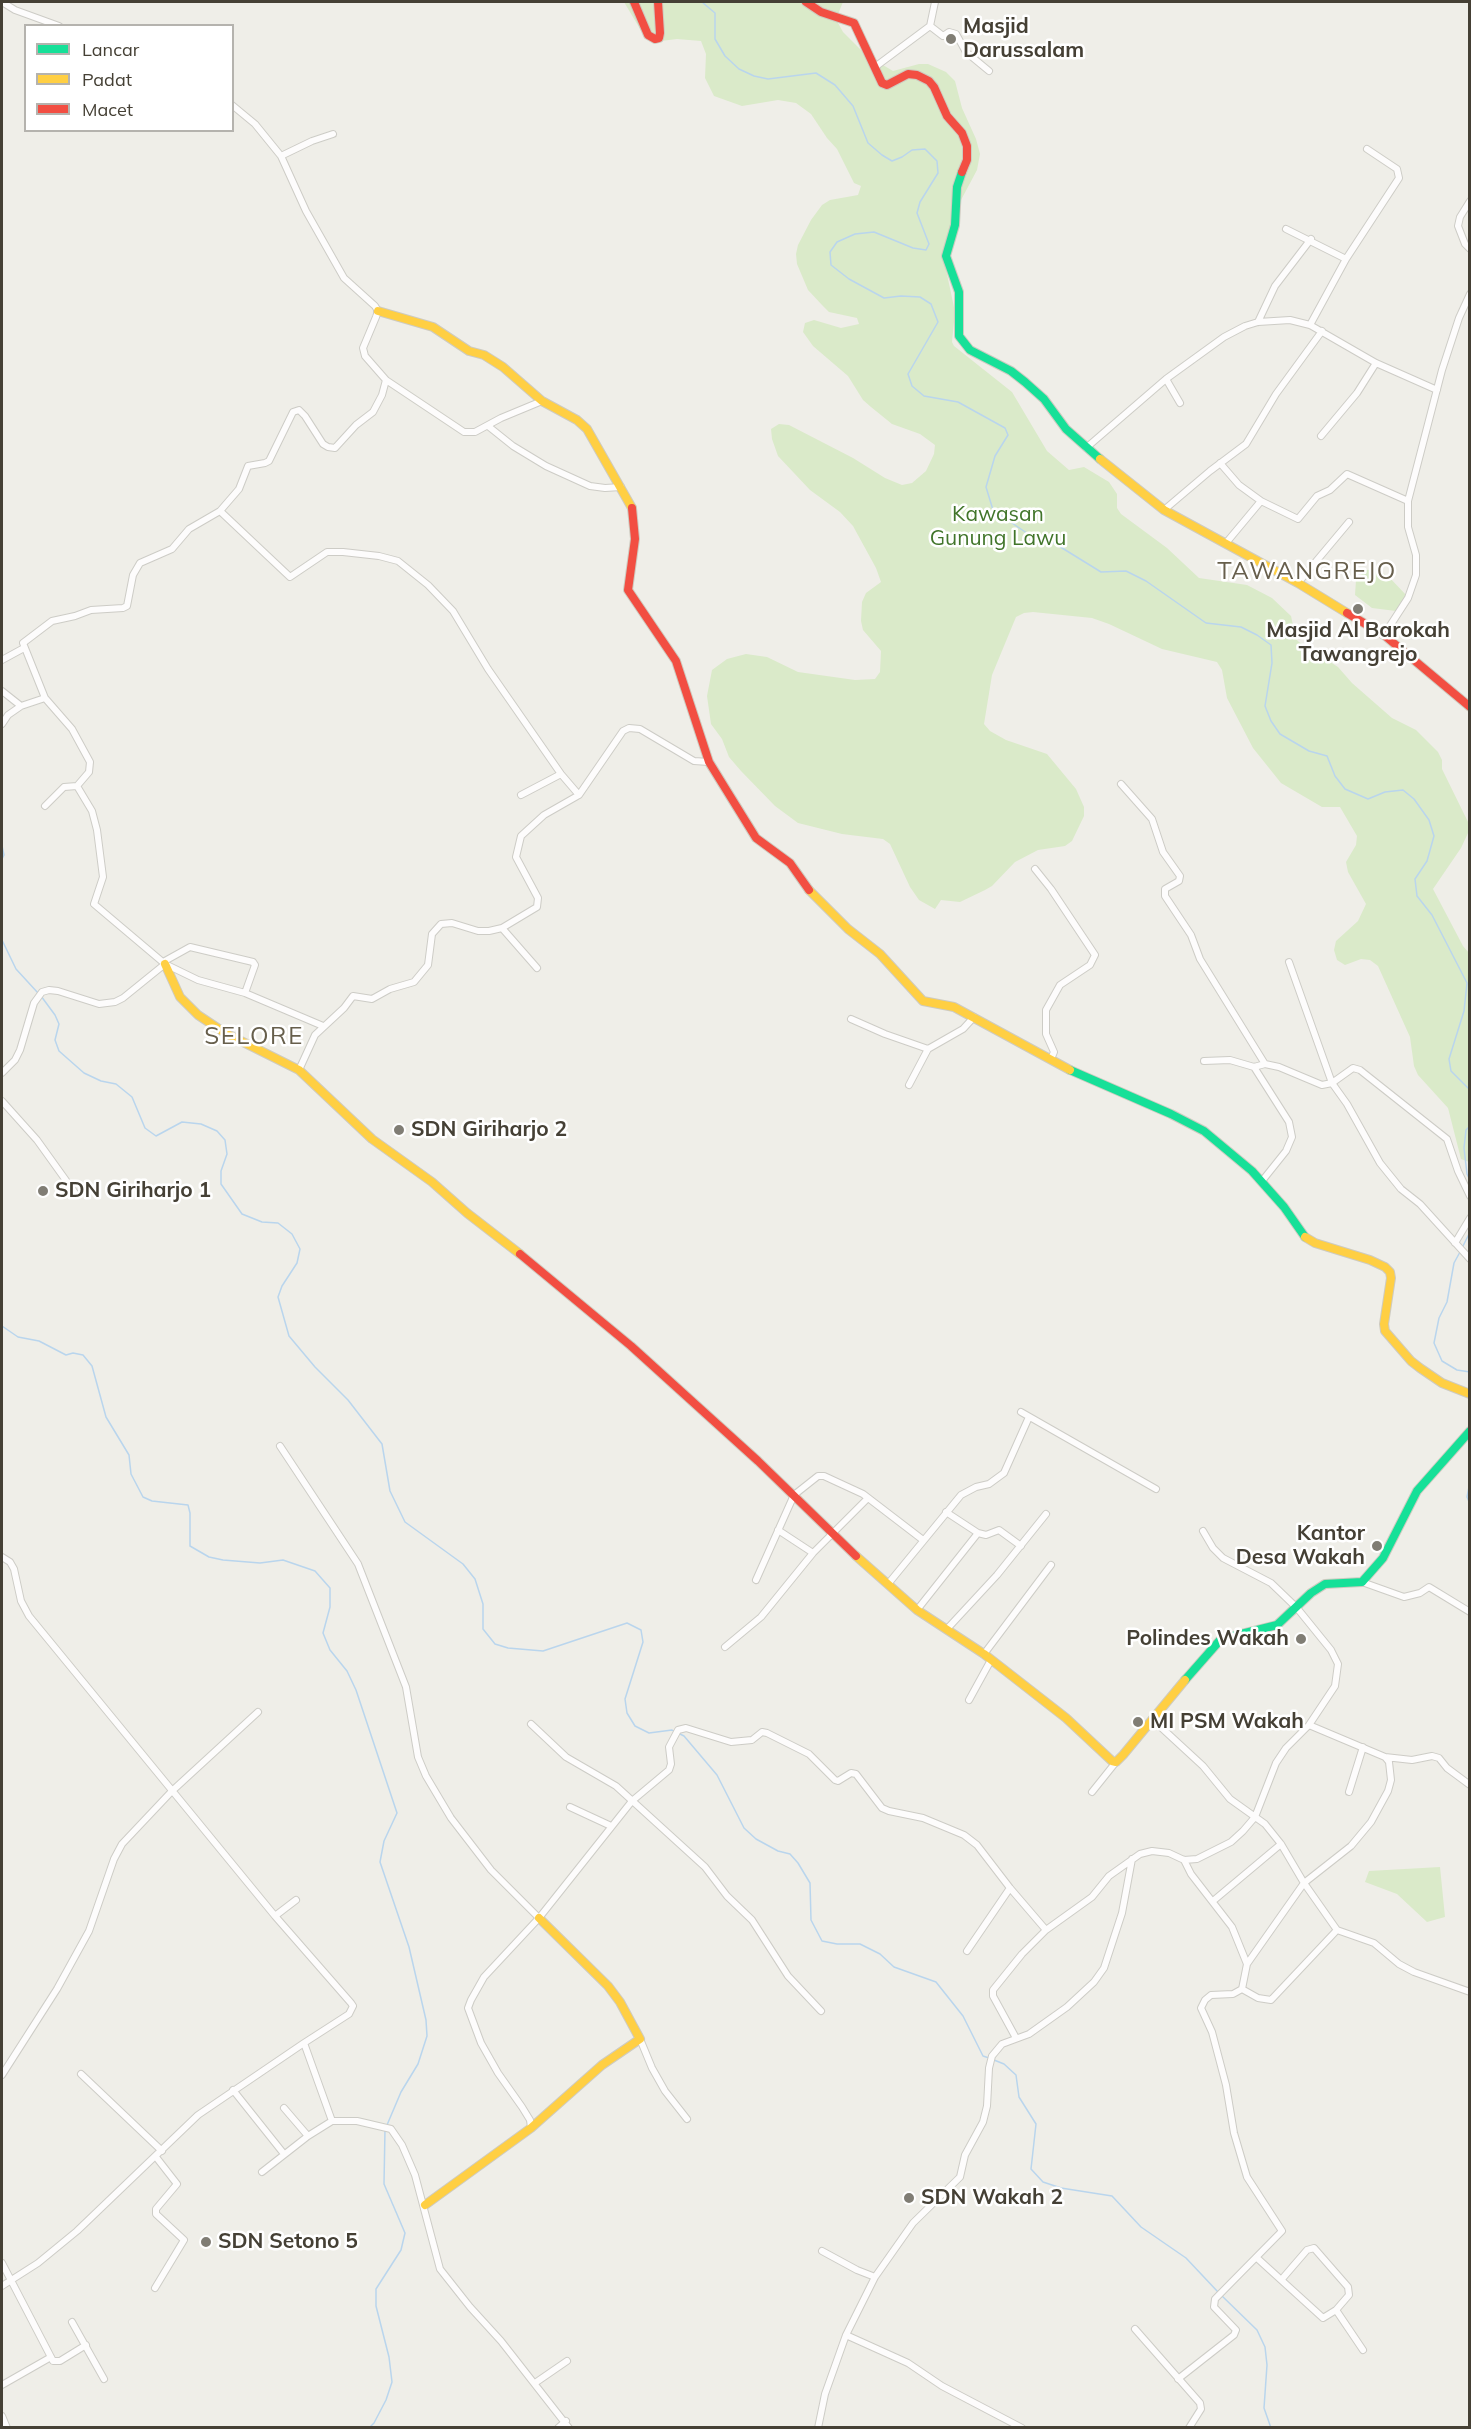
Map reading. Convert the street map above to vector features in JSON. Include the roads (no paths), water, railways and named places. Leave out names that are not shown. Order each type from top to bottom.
[{"type":"street","points":[[2,2],[15,10],[54,24]]},
{"type":"street","points":[[634,2],[648,35],[655,39],[660,33],[658,2]]},
{"type":"street","points":[[806,2],[821,12],[854,23],[878,79],[884,85],[908,74],[917,75],[929,81],[947,116],[965,138],[967,160],[957,187],[955,225],[946,256],[959,292],[959,336],[970,350],[1011,371],[1036,391],[1066,429],[1086,448],[1164,510],[1298,583],[1384,635],[1470,707]]},
{"type":"street","points":[[875,68],[930,26],[935,2]]},
{"type":"street","points":[[930,26],[943,36],[950,32],[956,34],[966,52],[989,71]]},
{"type":"street","points":[[234,107],[255,124],[281,156],[306,211],[344,278],[378,310],[433,327],[469,351],[484,355],[542,401],[577,420],[586,429],[630,501],[635,523],[628,590],[676,661],[709,762],[756,838],[790,863],[809,890],[848,929],[880,954],[923,1001],[954,1007],[1114,1092],[1170,1114],[1203,1131],[1240,1159],[1262,1181],[1304,1236],[1315,1243],[1370,1260],[1384,1267],[1390,1272],[1391,1278],[1385,1331],[1420,1368],[1442,1383],[1470,1394]]},
{"type":"street","points":[[281,156],[333,134]]},
{"type":"street","points":[[1310,325],[1346,259],[1399,175],[1390,164],[1367,149]]},
{"type":"street","points":[[1470,201],[1460,217],[1458,226],[1470,249]]},
{"type":"street","points":[[1286,229],[1311,239],[1346,259]]},
{"type":"street","points":[[1258,322],[1275,286],[1311,239]]},
{"type":"street","points":[[1384,635],[1408,598],[1416,575],[1416,555],[1408,527],[1408,501],[1437,390],[1459,318],[1470,294]]},
{"type":"street","points":[[378,310],[363,348],[365,356],[386,380],[458,430],[475,432],[542,401]]},
{"type":"street","points":[[1086,448],[1166,379],[1224,337],[1258,322],[1290,320],[1310,325],[1376,363],[1437,390]]},
{"type":"street","points":[[1164,510],[1246,444],[1276,394],[1322,331]]},
{"type":"street","points":[[1321,436],[1357,393],[1376,363]]},
{"type":"street","points":[[1166,379],[1180,403]]},
{"type":"street","points":[[45,806],[64,787],[77,786],[88,772],[90,762],[72,729],[45,698],[24,648],[24,640],[52,621],[67,619],[91,610],[123,608],[128,603],[133,575],[140,563],[172,549],[189,529],[220,511],[239,489],[248,466],[265,464],[269,461],[293,412],[299,410],[306,416],[323,444],[335,448],[373,412],[386,380]]},
{"type":"street","points":[[489,426],[513,446],[546,466],[590,486],[621,487]]},
{"type":"street","points":[[1220,463],[1239,485],[1261,501],[1298,519],[1317,496],[1330,490],[1347,474],[1408,501]]},
{"type":"street","points":[[1226,543],[1261,501]]},
{"type":"street","points":[[220,511],[290,577],[327,552],[379,556],[398,561],[428,585],[453,611],[488,669],[561,774],[579,795]]},
{"type":"street","points":[[1298,583],[1349,522]]},
{"type":"street","points":[[2,660],[24,648]]},
{"type":"street","points":[[2,691],[21,706]]},
{"type":"street","points":[[2,724],[8,715],[21,706],[45,698]]},
{"type":"street","points":[[299,1070],[315,1035],[344,1008],[353,996],[372,999],[390,989],[414,982],[428,965],[432,934],[441,924],[452,924],[478,931],[502,928],[532,911],[538,904],[538,898],[516,857],[521,836],[544,815],[579,795],[619,734],[629,728],[640,729],[694,760],[709,762]]},
{"type":"street","points":[[521,795],[561,774]]},
{"type":"street","points":[[1121,784],[1152,819],[1163,852],[1180,876],[1179,881],[1165,889],[1165,896],[1191,935],[1200,959],[1265,1064]]},
{"type":"street","points":[[77,786],[92,811],[97,830],[103,877],[94,904],[164,963],[198,980],[245,993],[323,1026]]},
{"type":"street","points":[[1035,869],[1051,889],[1095,956],[1090,965],[1060,985],[1046,1010],[1046,1034],[1054,1052],[1051,1059]]},
{"type":"street","points":[[502,928],[537,968]]},
{"type":"street","points":[[2,1073],[15,1060],[20,1050],[36,998],[42,992],[58,991],[99,1004],[115,1002],[123,998],[164,963],[190,947],[253,962],[255,965],[245,993]]},
{"type":"street","points":[[1289,962],[1332,1083],[1347,1104],[1380,1163],[1401,1189],[1420,1204],[1467,1256]]},
{"type":"street","points":[[164,963],[180,997],[198,1015],[225,1033],[299,1070],[372,1139],[432,1182],[631,1346],[917,1610],[988,1657],[1066,1718],[1105,1755],[1116,1762]]},
{"type":"street","points":[[909,1085],[928,1049],[963,1029],[974,1017]]},
{"type":"street","points":[[851,1019],[928,1049]]},
{"type":"street","points":[[1204,1061],[1230,1060],[1254,1067],[1265,1064],[1279,1067],[1322,1085],[1332,1083],[1353,1068],[1360,1070],[1447,1138],[1458,1171],[1470,1196]]},
{"type":"street","points":[[1254,1067],[1289,1122],[1292,1137],[1286,1151],[1262,1181]]},
{"type":"street","points":[[2,1101],[37,1140],[75,1193]]},
{"type":"street","points":[[1457,1245],[1470,1218]]},
{"type":"street","points":[[1021,1412],[1156,1489]]},
{"type":"street","points":[[888,1584],[946,1512],[967,1491],[989,1484],[1004,1473],[1029,1417]]},
{"type":"street","points":[[1362,1582],[1383,1558],[1417,1491],[1470,1431]]},
{"type":"street","points":[[280,1446],[358,1564],[405,1687],[418,1757],[426,1776],[451,1818],[491,1870],[608,1986],[620,2002],[665,2091],[687,2120]]},
{"type":"street","points":[[756,1580],[794,1495],[818,1476],[824,1476],[868,1498],[923,1540]]},
{"type":"street","points":[[725,1647],[761,1617],[813,1553],[868,1498]]},
{"type":"street","points":[[946,1512],[978,1533],[986,1535],[999,1530],[1021,1546]]},
{"type":"street","points":[[947,1629],[997,1575],[1046,1514]]},
{"type":"street","points":[[778,1530],[813,1553]]},
{"type":"street","points":[[1016,2038],[993,1996],[993,1990],[1022,1954],[1046,1930],[1092,1897],[1109,1876],[1140,1854],[1152,1851],[1169,1853],[1184,1860],[1197,1859],[1231,1842],[1254,1817],[1276,1763],[1286,1748],[1309,1725],[1335,1686],[1338,1664],[1331,1650],[1297,1608],[1271,1583],[1223,1558],[1213,1548],[1203,1531]]},
{"type":"street","points":[[917,1610],[978,1533]]},
{"type":"street","points":[[2,1557],[10,1562],[14,1569],[21,1601],[29,1616],[275,1916],[353,2006],[343,2020],[304,2043],[198,2115],[77,2231],[38,2263],[2,2286]]},
{"type":"street","points":[[969,1700],[988,1657],[1051,1564]]},
{"type":"street","points":[[1092,1792],[1221,1639],[1277,1625],[1311,1593],[1325,1584],[1362,1582],[1404,1597],[1420,1593],[1429,1587],[1470,1612]]},
{"type":"street","points":[[2,2075],[57,1989],[89,1931],[114,1859],[122,1844],[172,1791],[258,1712]]},
{"type":"street","points":[[1152,1719],[1203,1766],[1230,1799],[1265,1824],[1281,1844],[1304,1883],[1337,1930],[1374,1943],[1399,1964],[1414,1972],[1470,1992]]},
{"type":"street","points":[[531,1724],[567,1756],[616,1786],[705,1867],[727,1896],[744,1911],[788,1976],[821,2011]]},
{"type":"street","points":[[1309,1725],[1385,1757],[1412,1760],[1432,1756],[1439,1758],[1470,1785]]},
{"type":"street","points":[[531,2128],[530,2120],[481,2043],[468,2008],[484,1977],[539,1918],[632,1801],[669,1770],[672,1764],[669,1752],[676,1732],[686,1728],[736,1743],[752,1740],[762,1732],[766,1732],[809,1754],[835,1780],[854,1773],[882,1808],[923,1818],[971,1840],[1046,1930]]},
{"type":"street","points":[[1349,1792],[1363,1747]]},
{"type":"street","points":[[1242,1989],[1246,1964],[1304,1883],[1351,1846],[1371,1822],[1388,1791],[1391,1780],[1389,1762],[1385,1757]]},
{"type":"street","points":[[570,1807],[611,1826]]},
{"type":"street","points":[[1213,1901],[1281,1844]]},
{"type":"street","points":[[818,2427],[825,2394],[846,2335],[876,2277],[914,2223],[960,2177],[965,2155],[983,2122],[987,2106],[992,2056],[1002,2044],[1029,2034],[1067,2007],[1094,1982],[1104,1968],[1122,1913],[1132,1859]]},
{"type":"street","points":[[1184,1860],[1191,1874],[1232,1927],[1246,1964]]},
{"type":"street","points":[[967,1952],[1010,1888]]},
{"type":"street","points":[[275,1916],[296,1900]]},
{"type":"street","points":[[1242,1989],[1258,1998],[1271,2000],[1337,1930]]},
{"type":"street","points":[[1178,2379],[1234,2335],[1236,2330],[1216,2310],[1214,2302],[1282,2230],[1247,2177],[1234,2133],[1226,2085],[1215,2043],[1201,2008],[1204,2000],[1211,1995],[1233,1994],[1242,1989]]},
{"type":"street","points":[[425,2205],[531,2128],[602,2065],[640,2039]]},
{"type":"street","points":[[304,2043],[332,2121]]},
{"type":"street","points":[[81,2074],[162,2151]]},
{"type":"street","points":[[233,2090],[284,2154]]},
{"type":"street","points":[[284,2108],[308,2136]]},
{"type":"street","points":[[262,2172],[308,2136],[332,2121],[357,2121],[391,2129],[402,2145],[425,2205],[436,2262],[568,2424],[558,2427]]},
{"type":"street","points":[[155,2288],[184,2240],[156,2214],[156,2208],[177,2184],[156,2157]]},
{"type":"street","points":[[1257,2258],[1323,2318],[1336,2310],[1349,2292],[1314,2248],[1307,2250],[1282,2279]]},
{"type":"street","points":[[822,2251],[856,2270],[876,2277]]},
{"type":"street","points":[[2,2263],[51,2357],[56,2362],[86,2345]]},
{"type":"street","points":[[1336,2310],[1363,2350]]},
{"type":"street","points":[[72,2322],[104,2379]]},
{"type":"street","points":[[1135,2329],[1202,2406],[1189,2427]]},
{"type":"street","points":[[846,2335],[908,2363],[931,2376],[942,2386],[1022,2427]]},
{"type":"street","points":[[2,2385],[51,2357]]},
{"type":"street","points":[[535,2383],[567,2361]]},
{"type":"street","points":[[2,2416],[7,2427]]},
{"type":"waterway","points":[[702,2],[715,13],[715,39],[725,56],[739,69],[768,79],[816,73],[835,85],[853,106],[868,143],[882,155],[892,161],[912,150],[925,149],[937,161],[938,173],[920,202],[917,213],[929,244],[926,250],[913,248],[874,232],[855,234],[837,242],[830,252],[831,265],[849,279],[884,298],[920,297],[931,304],[938,322],[908,374],[912,386],[924,396],[958,402],[1005,428],[1008,435],[995,456],[986,487],[993,510],[1034,538],[1054,543],[1101,572],[1126,571],[1146,581],[1206,623],[1241,627],[1257,635],[1271,645],[1272,663],[1265,706],[1280,734],[1309,751],[1327,756],[1335,776],[1345,789],[1368,799],[1385,792],[1403,790],[1414,799],[1429,820],[1434,836],[1427,861],[1415,879],[1417,896],[1432,915],[1467,983],[1464,1011],[1449,1059],[1451,1071],[1470,1090]]},
{"type":"waterway","points":[[2,846],[4,855],[2,859]]},
{"type":"waterway","points":[[2,940],[16,969],[38,993]]},
{"type":"waterway","points":[[41,996],[59,1024],[55,1040],[59,1051],[84,1073],[101,1081],[116,1084],[132,1097],[145,1128],[156,1136],[182,1122],[201,1124],[217,1131],[225,1140],[227,1154],[221,1171],[221,1184],[242,1214],[262,1222],[278,1223],[292,1234],[300,1249],[297,1263],[282,1286],[278,1297],[289,1336],[315,1367],[348,1400],[382,1444],[390,1491],[405,1522],[463,1564],[475,1579],[483,1604],[483,1629],[495,1644],[508,1648],[543,1651],[627,1623],[641,1630],[643,1642],[625,1699],[627,1713],[635,1726],[649,1733],[672,1730],[675,1732]]},
{"type":"waterway","points":[[1470,1126],[1466,1130],[1464,1148],[1467,1174],[1470,1180]]},
{"type":"waterway","points":[[1462,1248],[1470,1232]]},
{"type":"waterway","points":[[1460,1252],[1454,1263],[1447,1302],[1439,1318],[1434,1343],[1442,1361],[1457,1370],[1470,1372]]},
{"type":"waterway","points":[[2,1326],[18,1337],[39,1341],[66,1355],[73,1353],[83,1355],[92,1366],[106,1417],[129,1455],[131,1474],[143,1497],[152,1501],[188,1505],[190,1546],[209,1557],[223,1560],[260,1563],[283,1560],[315,1571],[330,1588],[330,1607],[323,1633],[330,1650],[347,1671],[356,1690],[397,1813],[384,1841],[380,1862],[409,1947],[426,2020],[427,2036],[418,2064],[401,2092],[387,2125]]},
{"type":"waterway","points":[[1470,1482],[1467,1497],[1470,1504]]},
{"type":"waterway","points":[[680,1734],[717,1775],[744,1828],[756,1839],[778,1851],[790,1854],[798,1863],[810,1883],[811,1920],[822,1941],[837,1944],[860,1944],[880,1954],[894,1967],[936,1982],[963,2016],[983,2056],[989,2058]]},
{"type":"waterway","points":[[994,2060],[1004,2064],[1016,2075],[1019,2097],[1036,2124],[1031,2169],[1043,2182],[1061,2188],[1112,2196],[1141,2227],[1186,2258],[1218,2292]]},
{"type":"waterway","points":[[369,2428],[386,2400],[392,2382],[389,2357],[376,2306],[376,2289],[401,2250],[405,2233],[384,2184],[385,2129]]},
{"type":"waterway","points":[[1221,2295],[1257,2330],[1265,2347],[1267,2365],[1264,2408],[1271,2428]]},
{"type":"place","name":"Masjid Darussalam","points":[[951,39]]},
{"type":"place","name":"Masjid Al Barokah Tawangrejo","points":[[1358,609]]},
{"type":"place","name":"SDN Giriharjo 2","points":[[399,1130]]},
{"type":"place","name":"SDN Giriharjo 1","points":[[43,1191]]},
{"type":"place","name":"Kantor Desa Wakah","points":[[1377,1546]]},
{"type":"place","name":"Polindes Wakah","points":[[1301,1639]]},
{"type":"place","name":"MI PSM Wakah","points":[[1138,1722]]},
{"type":"place","name":"SDN Wakah 2","points":[[909,2198]]},
{"type":"place","name":"SDN Setono 5","points":[[206,2242]]},
{"type":"district","name":"TAWANGREJO","points":[[1307,572]]},
{"type":"district","name":"SELORE","points":[[254,1037]]},
{"type":"park label","name":"Kawasan Gunung Lawu","points":[[998,527]]}]
